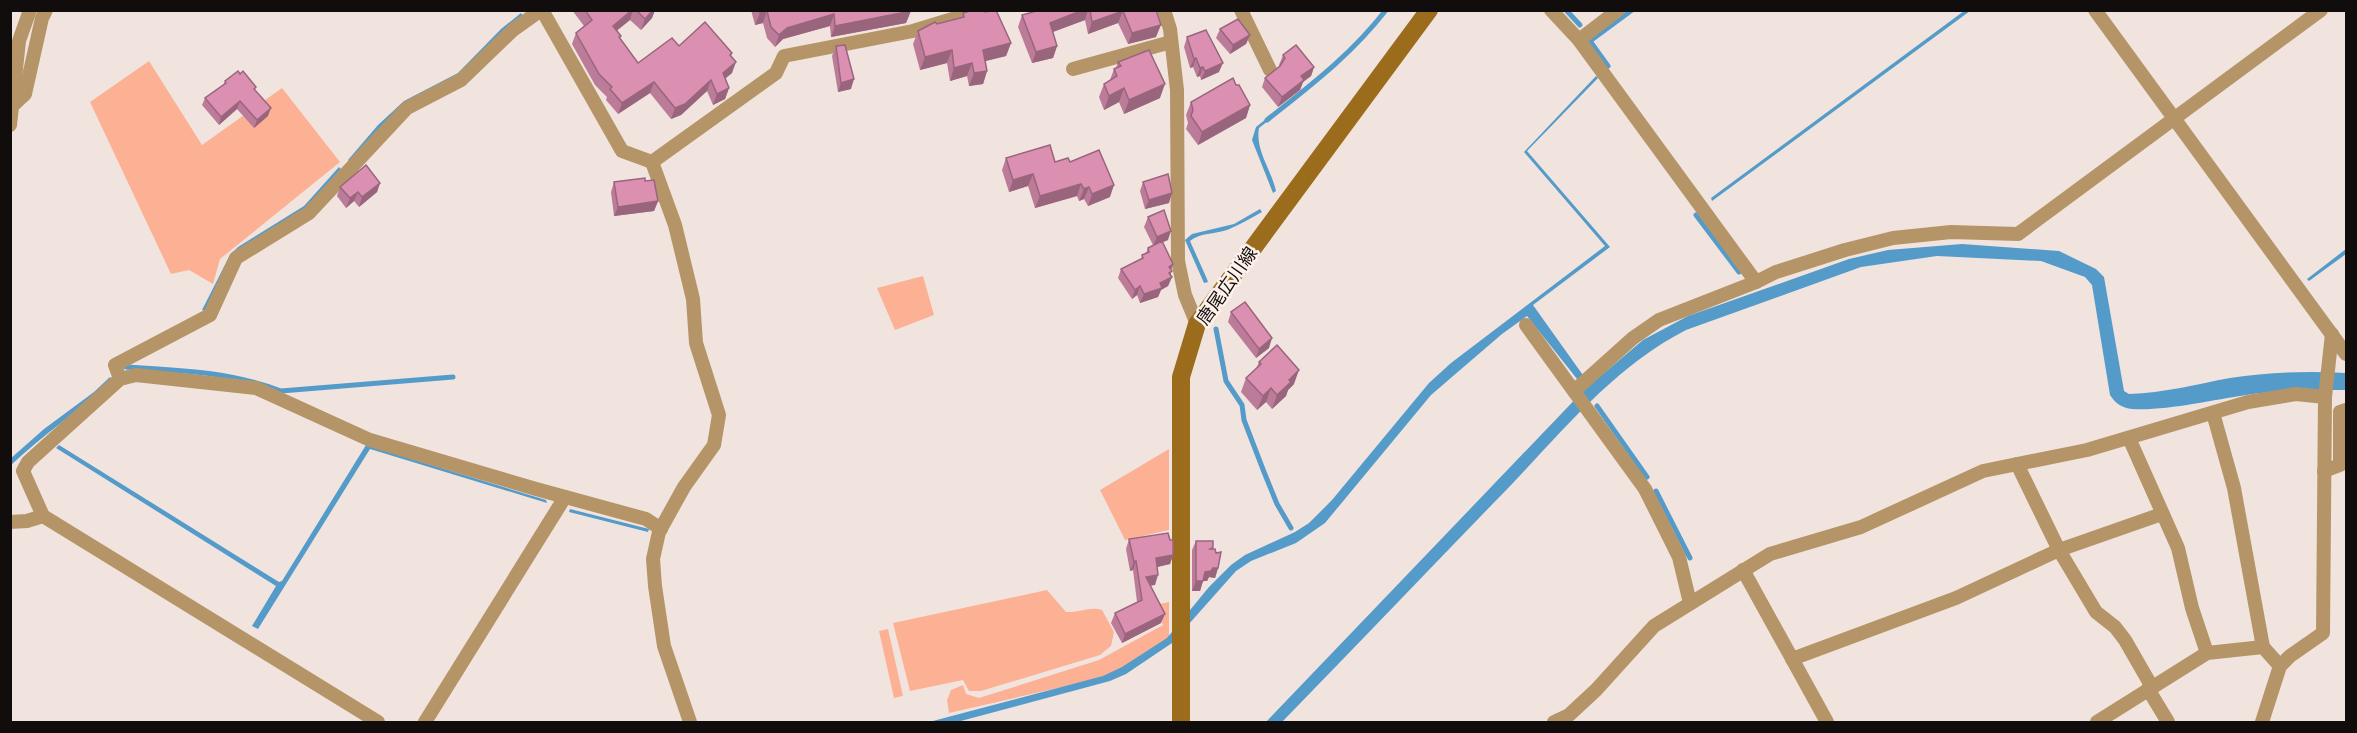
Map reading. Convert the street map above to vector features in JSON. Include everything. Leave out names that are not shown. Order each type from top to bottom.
[{"type":"main road","name":"唐尾広川線","points":[[1181,723],[1181,377],[1197,324],[1428,10]]},
{"type":"street","points":[[10,126],[19,41],[30,10]]},
{"type":"street","points":[[12,106],[25,94],[42,18],[46,10]]},
{"type":"street","points":[[120,379],[115,365],[210,315],[236,258],[309,213],[407,108],[461,80],[513,30],[542,10],[622,151],[652,162],[675,225],[693,299],[696,343],[719,415],[714,446],[684,487],[661,529],[653,559],[664,646],[690,723]]},
{"type":"street","points":[[652,162],[776,73],[784,56],[913,32],[982,10]]},
{"type":"street","points":[[1164,10],[1177,90],[1178,261],[1185,295],[1197,324]]},
{"type":"street","points":[[1241,10],[1270,70]]},
{"type":"street","points":[[1551,10],[1579,40],[1756,282]]},
{"type":"street","points":[[1579,40],[1618,10]]},
{"type":"street","points":[[2095,10],[2346,354]]},
{"type":"street","points":[[1575,393],[1633,338],[1659,320],[1776,272],[1845,250],[1893,238],[1951,232],[2018,234],[2321,10]]},
{"type":"street","points":[[1073,69],[1171,42]]},
{"type":"street","points":[[1526,325],[1645,489],[1680,557],[1690,603]]},
{"type":"street","points":[[2262,723],[2280,666],[2323,633],[2325,397],[2332,334]]},
{"type":"street","points":[[378,723],[43,516],[23,471],[28,462],[120,379],[136,375],[256,388],[369,440],[646,519],[661,529]]},
{"type":"street","points":[[1554,723],[1569,715],[1596,690],[1654,626],[1770,554],[1861,527],[1983,471],[2087,450],[2248,402],[2296,394],[2325,397]]},
{"type":"street","points":[[2324,471],[2340,465],[2340,412],[2346,410]]},
{"type":"street","points":[[2213,413],[2234,489],[2263,647],[2280,666]]},
{"type":"street","points":[[2129,438],[2178,548],[2192,608],[2207,653]]},
{"type":"street","points":[[2017,464],[2060,550],[2096,612],[2115,627],[2125,640],[2168,723]]},
{"type":"street","points":[[426,723],[565,497]]},
{"type":"street","points":[[1792,659],[1956,598],[2060,550],[2162,514]]},
{"type":"street","points":[[10,522],[27,521],[43,516]]},
{"type":"street","points":[[1743,570],[1827,723]]},
{"type":"street","points":[[2097,723],[2207,653],[2263,647]]},
{"type":"shaded area","points":[[149,61],[202,145],[282,88],[340,162],[220,259],[213,284],[189,270],[171,274],[90,102]]},
{"type":"shaded area","points":[[923,276],[934,315],[895,330],[877,288]]},
{"type":"shaded area","points":[[1169,449],[1169,530],[1125,540],[1100,490]]},
{"type":"shaded area","points":[[1047,590],[1066,612],[1102,610],[1114,632],[1111,646],[1100,655],[981,691],[969,691],[963,680],[910,691],[893,623]]},
{"type":"shaded area","points":[[1169,602],[1169,639],[1110,676],[949,713],[947,700],[951,690],[963,685],[966,694],[979,698],[1099,660],[1163,625],[1155,608],[1159,604]]},
{"type":"shaded area","points":[[888,629],[903,696],[894,698],[879,631]]},
{"type":"water","points":[[1964,11],[1970,11],[1712,201],[1711,198]]},
{"type":"water","points":[[521,13],[523,16],[460,75],[408,101],[350,163],[348,160],[378,125],[404,101],[458,73],[501,29]]},
{"type":"water","points":[[1596,76],[1598,78],[1527,151],[1610,247],[1533,305],[1590,385],[1643,340],[1688,316],[1849,259],[1888,250],[1962,244],[2059,251],[2096,269],[2104,277],[2124,391],[2129,394],[2168,390],[2245,376],[2303,372],[2346,373],[2346,390],[2271,392],[2174,407],[2128,408],[2119,405],[2110,395],[2092,285],[2085,277],[2041,261],[1937,256],[1861,267],[1686,330],[1637,361],[1572,420],[1282,722],[1266,722],[1585,389],[1527,316],[1502,334],[1431,395],[1325,523],[1296,543],[1251,561],[1236,571],[1172,643],[1126,674],[1110,681],[957,722],[929,722],[1103,676],[1122,667],[1167,638],[1209,587],[1231,565],[1245,555],[1309,523],[1332,500],[1429,383],[1451,363],[1605,246],[1524,152]]},
{"type":"water","points":[[1271,115],[1273,117],[1259,128],[1258,136],[1261,152],[1274,183],[1276,191],[1273,193],[1252,140],[1256,127]]},
{"type":"water","points":[[339,167],[341,169],[309,206],[238,250],[206,311],[202,310],[230,255],[238,247],[304,206]]},
{"type":"water","points":[[1260,209],[1262,212],[1231,228],[1198,236],[1190,241],[1208,282],[1204,283],[1185,240],[1192,234],[1234,224]]},
{"type":"water","points":[[2346,249],[2346,254],[2309,281],[2307,279]]},
{"type":"water","points":[[110,377],[112,380],[100,391],[11,465],[10,459]]},
{"type":"water","points":[[59,445],[279,582],[282,581],[366,445],[546,500],[547,503],[370,449],[258,629],[252,626],[276,586],[56,448]]},
{"type":"water","points":[[570,509],[649,529],[648,532],[569,512]]},
{"type":"building","points":[[585,10],[632,10],[613,26],[638,63],[672,38],[679,46],[705,22],[732,53],[730,55],[736,62],[723,73],[729,88],[717,94],[711,80],[685,104],[675,108],[654,82],[622,103],[610,89],[612,87],[599,74],[576,33],[592,20]]},
{"type":"building","points":[[636,10],[653,10],[645,19]]},
{"type":"building","points":[[759,10],[911,11],[835,26],[834,14],[787,28],[779,35],[771,27],[767,11],[760,13]]},
{"type":"building","points":[[984,10],[985,12],[996,10],[1011,43],[983,50],[987,71],[974,73],[972,63],[954,68],[952,50],[925,57],[918,31],[935,22],[937,24],[964,17],[963,13]]},
{"type":"building","points":[[1040,10],[1083,10],[1050,23],[1057,46],[1036,52],[1022,15]]},
{"type":"building","points":[[1090,10],[1156,10],[1161,25],[1132,33],[1123,11],[1092,22]]},
{"type":"building","points":[[1238,19],[1250,35],[1233,45],[1220,29]]},
{"type":"building","points":[[1206,30],[1223,63],[1205,71],[1203,67],[1200,68],[1196,58],[1194,59],[1187,37]]},
{"type":"building","points":[[845,45],[854,79],[841,83],[836,46]]},
{"type":"building","points":[[1296,45],[1314,67],[1301,76],[1304,80],[1282,97],[1265,78],[1280,66],[1285,58],[1283,55]]},
{"type":"building","points":[[1149,50],[1165,84],[1129,100],[1124,88],[1109,96],[1104,84],[1117,76],[1114,69],[1121,66],[1118,62]]},
{"type":"building","points":[[238,71],[240,74],[243,71],[256,87],[254,89],[271,108],[257,120],[240,101],[221,117],[205,98]]},
{"type":"building","points":[[1233,78],[1250,105],[1202,132],[1191,116],[1193,110],[1191,102]]},
{"type":"building","points":[[1050,145],[1055,162],[1068,158],[1070,162],[1099,150],[1114,185],[1092,194],[1089,187],[1084,189],[1081,184],[1040,196],[1033,174],[1013,180],[1006,158]]},
{"type":"building","points":[[366,165],[380,183],[362,197],[358,192],[350,198],[340,187]]},
{"type":"building","points":[[1168,174],[1172,193],[1149,200],[1143,182]]},
{"type":"building","points":[[645,178],[645,181],[654,180],[658,201],[618,207],[614,182]]},
{"type":"building","points":[[1164,210],[1171,231],[1157,237],[1148,217]]},
{"type":"building","points":[[1162,241],[1173,264],[1169,267],[1172,277],[1160,283],[1162,288],[1144,294],[1140,286],[1135,290],[1121,269],[1143,258],[1142,255],[1149,252],[1148,248]]},
{"type":"building","points":[[1245,302],[1272,338],[1259,349],[1231,312]]},
{"type":"building","points":[[1277,345],[1299,370],[1289,380],[1291,382],[1277,395],[1271,388],[1263,396],[1246,378]]},
{"type":"building","points":[[1168,533],[1170,540],[1173,540],[1173,555],[1156,558],[1158,575],[1146,577],[1165,614],[1125,634],[1115,613],[1142,600],[1136,561],[1134,562],[1129,539]]},
{"type":"building","points":[[1196,541],[1213,541],[1213,547],[1210,549],[1215,549],[1216,553],[1221,552],[1218,568],[1205,572],[1203,581],[1196,581]]},
{"type":"waterway","points":[[1267,120],[1345,55],[1386,10]]},
{"type":"waterway","points":[[1566,10],[1580,25]]},
{"type":"waterway","points":[[1608,66],[1590,41],[1632,10]]},
{"type":"waterway","points":[[1696,215],[1739,272]]},
{"type":"waterway","points":[[1216,329],[1226,381],[1242,405],[1244,420],[1264,472],[1277,504],[1291,528]]},
{"type":"waterway","points":[[126,367],[224,376],[281,391],[453,377]]},
{"type":"waterway","points":[[1597,406],[1647,477]]},
{"type":"waterway","points":[[1656,491],[1690,558]]}]
